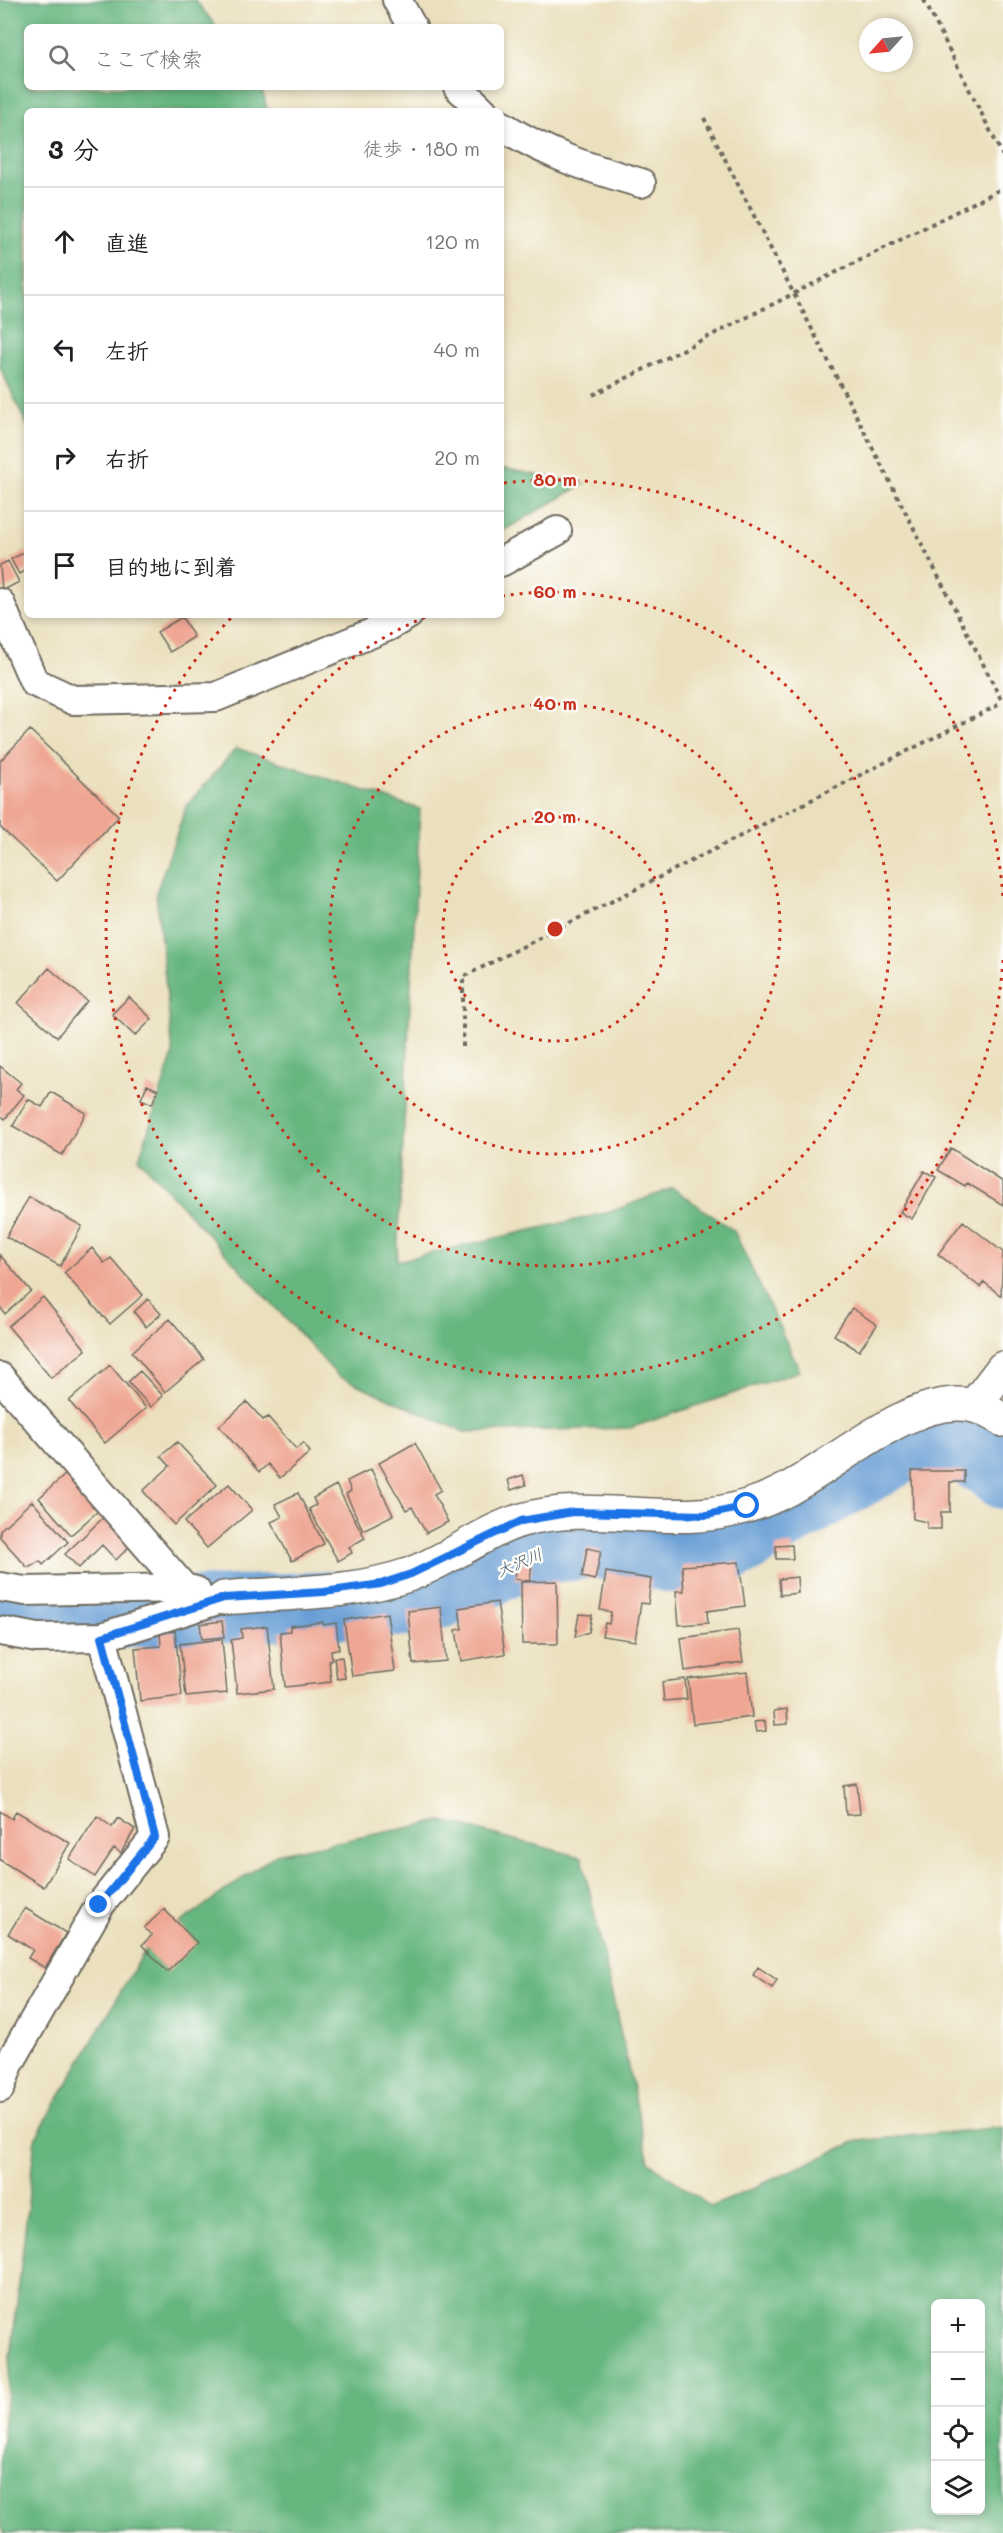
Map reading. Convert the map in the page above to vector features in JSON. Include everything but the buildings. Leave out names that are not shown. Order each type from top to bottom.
[{"type":"street","points":[[397,0],[410,24]]},
{"type":"street","points":[[461,90],[480,108]]},
{"type":"street","points":[[504,127],[530,145],[569,162],[641,183]]},
{"type":"street","points":[[504,560],[557,531]]},
{"type":"street","points":[[0,603],[34,682],[73,700],[216,697],[389,626],[403,618]]},
{"type":"street","points":[[0,1631],[37,1638],[102,1637],[224,1598],[324,1592],[381,1584],[411,1574],[521,1521],[573,1512],[707,1515],[747,1506],[798,1484],[916,1413],[948,1405],[989,1413],[1003,1368]]},
{"type":"street","points":[[0,1377],[184,1588]]},
{"type":"street","points":[[0,1587],[25,1591],[79,1592],[184,1588],[224,1598]]},
{"type":"street","points":[[3,2071],[99,1905],[155,1837],[102,1637]]},
{"type":"path","points":[[924,0],[1003,156]]},
{"type":"path","points":[[463,1047],[463,976],[1003,703],[704,118]]},
{"type":"path","points":[[593,395],[1003,188]]},
{"type":"green space","points":[[0,0],[195,0],[215,24],[24,24],[24,90],[262,90],[267,108],[24,108],[24,419],[0,367]]},
{"type":"green space","points":[[504,469],[584,484],[504,530]]},
{"type":"green space","points":[[236,748],[420,809],[397,1261],[610,1212],[673,1188],[734,1231],[800,1371],[630,1428],[464,1432],[338,1376],[139,1159],[173,1054],[156,893],[186,807]]},
{"type":"green space","points":[[442,1821],[582,1857],[649,2162],[711,2207],[857,2141],[1003,2127],[1003,2533],[4,2533],[0,2522],[0,2457],[35,2139],[147,1947],[276,1854]]},
{"type":"waterway","name":"大沢川","points":[[0,1608],[81,1615],[416,1602],[460,1589],[500,1567],[541,1550],[596,1544],[679,1560],[723,1552],[896,1452],[944,1439],[991,1464],[1003,1475]]},
{"type":"route","points":[[99,1905],[155,1837],[102,1637],[224,1598],[324,1592],[381,1584],[411,1574],[521,1521],[573,1512],[707,1515],[747,1506]]}]
